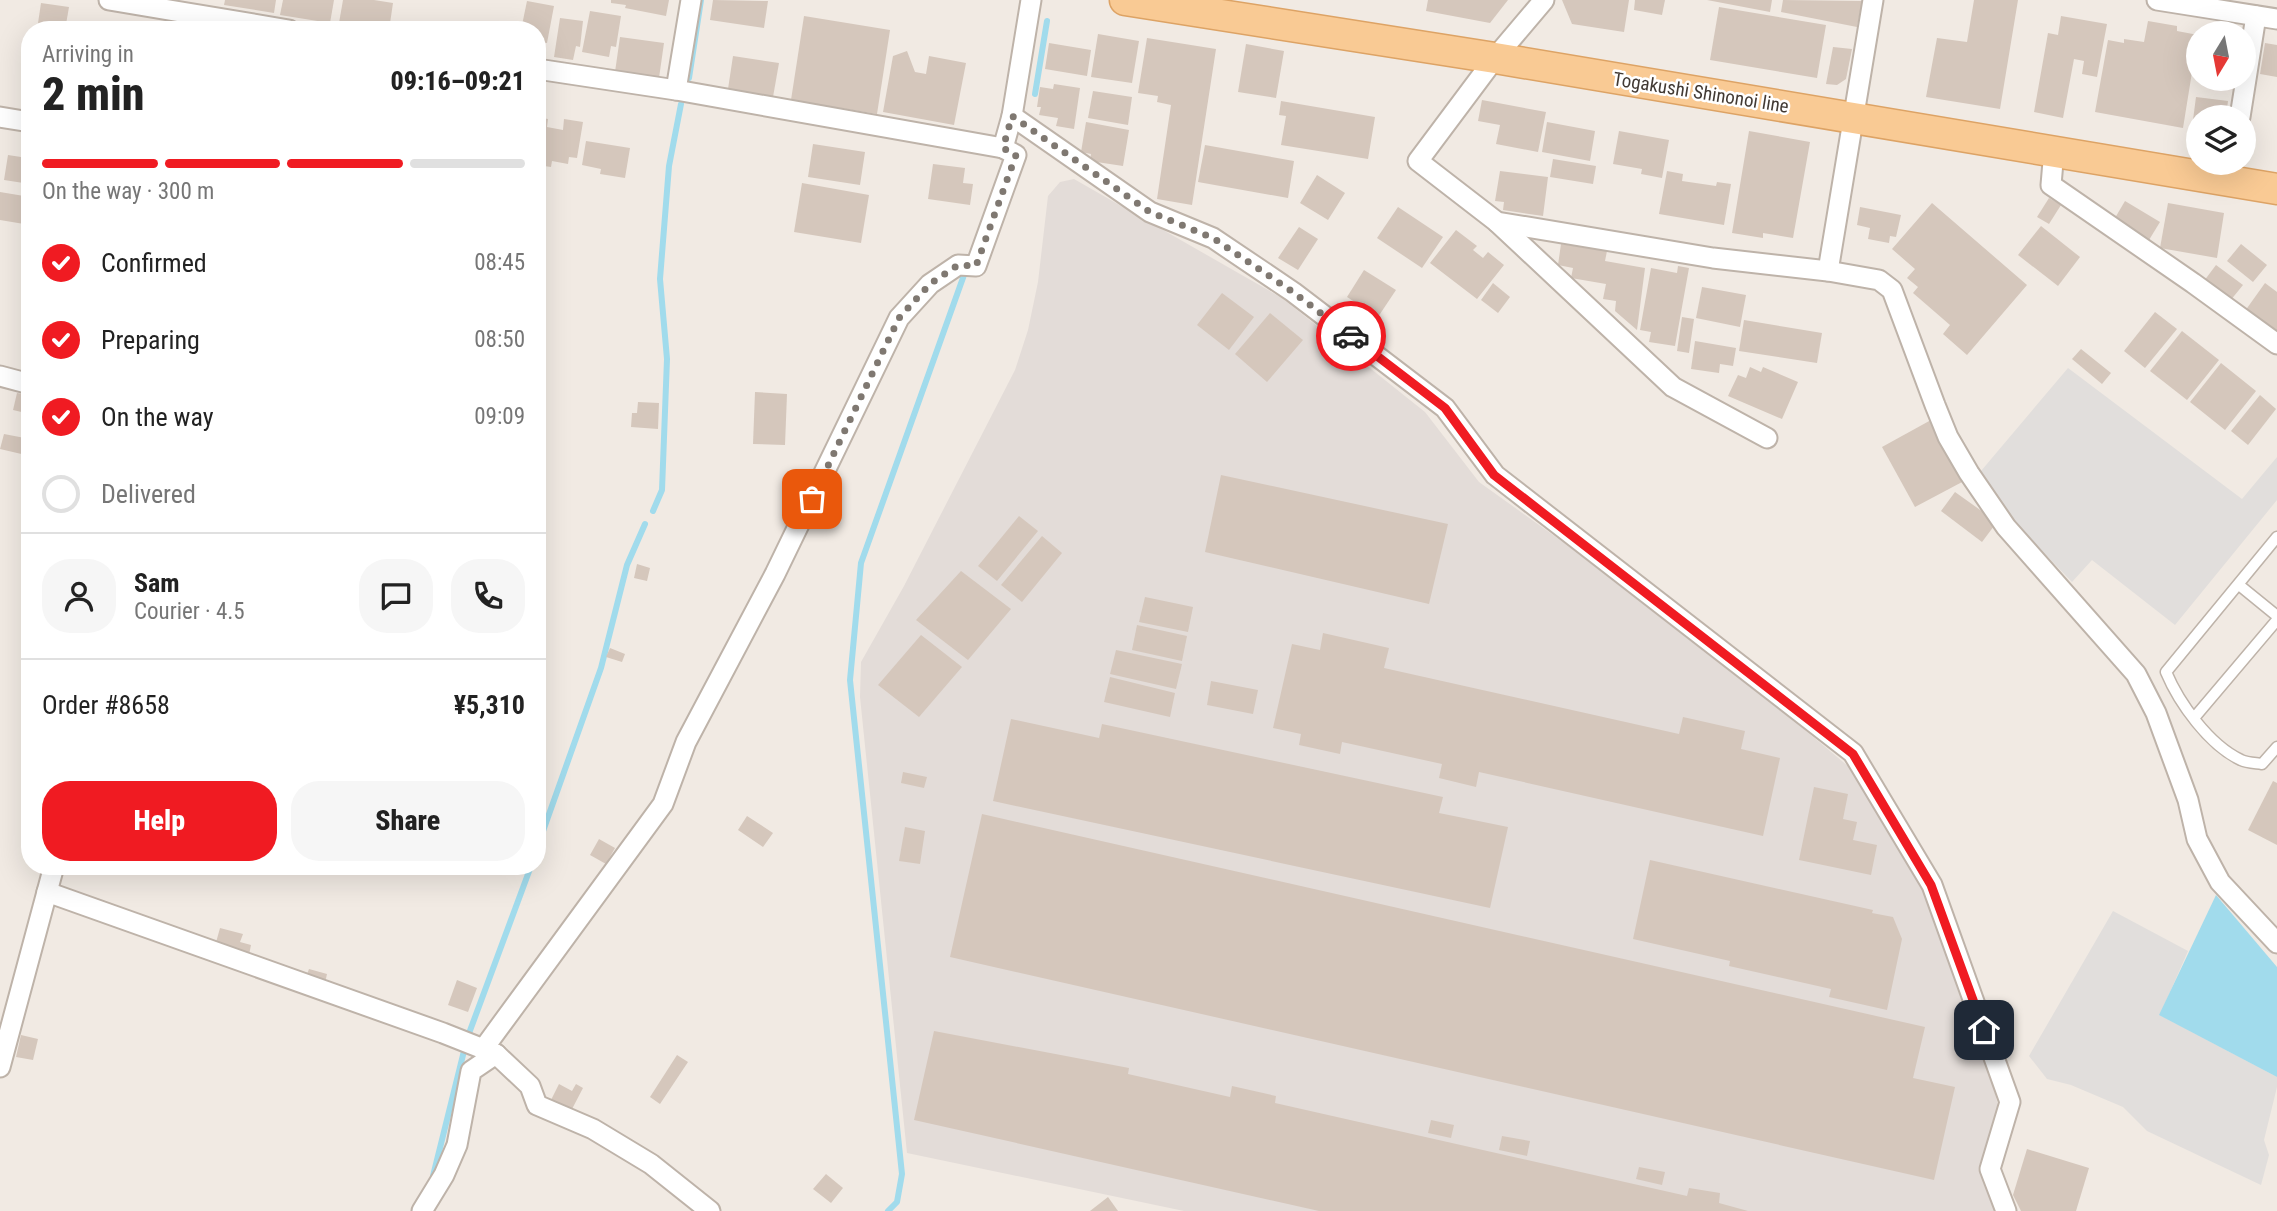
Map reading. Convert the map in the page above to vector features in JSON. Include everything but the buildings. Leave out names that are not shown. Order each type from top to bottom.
[{"type":"main road","name":"Togakushi Shinonoi line","points":[[1125,0],[2054,150],[2186,166]]},
{"type":"main road","name":"Togakushi Shinonoi line","points":[[2240,175],[2277,189]]},
{"type":"street","points":[[109,0],[235,21]]},
{"type":"street","points":[[676,90],[691,0]]},
{"type":"street","points":[[1003,148],[1012,116],[1031,0]]},
{"type":"street","points":[[1544,0],[1495,58],[1418,161],[1497,222],[1673,387],[1767,438]]},
{"type":"street","points":[[1828,271],[1873,0]]},
{"type":"street","points":[[2168,1],[2277,19]]},
{"type":"street","points":[[2242,105],[2256,16]]},
{"type":"street","points":[[422,1211],[444,1175],[457,1145],[471,1071],[490,1051],[663,804],[686,742],[775,574],[899,318],[930,284],[958,265],[976,266],[1016,155],[1003,148],[676,90],[546,70]]},
{"type":"street","points":[[1012,116],[1150,212],[1213,238],[1293,292],[1445,408],[1494,475],[1853,754],[1931,885],[2010,1102],[1990,1168],[2006,1211]]},
{"type":"street","points":[[0,117],[21,120]]},
{"type":"street","points":[[2054,150],[2051,186],[2277,344]]},
{"type":"street","points":[[1497,222],[1713,258],[1828,271],[1879,280],[1892,290],[1948,437],[1969,473],[2006,527],[2136,674],[2156,713],[2188,800],[2197,839],[2220,882],[2277,943]]},
{"type":"street","points":[[0,376],[21,382]]},
{"type":"street","points":[[0,1067],[52,875]]},
{"type":"street","points":[[47,892],[490,1051],[530,1086],[537,1105],[593,1129],[650,1164],[710,1211]]},
{"type":"lane","points":[[2277,537],[2166,672],[2175,692],[2209,736],[2241,760],[2262,764],[2277,747]]},
{"type":"lane","points":[[2194,718],[2277,618],[2238,585]]},
{"type":"shaded area","points":[[1074,179],[1282,298],[1425,412],[1479,482],[1567,545],[1799,725],[1855,772],[1924,888],[1965,1011],[1986,1058],[1999,1109],[1978,1169],[1997,1211],[1184,1211],[907,1153],[860,697],[861,662],[904,586],[1015,370],[1028,330],[1038,282],[1048,196],[1060,182]]},
{"type":"shaded area","points":[[2068,368],[2242,499],[2277,457],[2277,500],[2175,625],[2092,560],[2072,582],[2015,523],[1981,471]]},
{"type":"shaded area","points":[[2113,911],[2188,951],[2160,1015],[2277,1077],[2264,1140],[2269,1155],[2261,1185],[2147,1131],[2123,1107],[2071,1085],[2047,1079],[2029,1056]]},
{"type":"water","points":[[2216,895],[2277,967],[2277,1077],[2159,1015]]},
{"type":"waterway","points":[[689,78],[701,0]]},
{"type":"waterway","points":[[1035,94],[1047,21]]},
{"type":"waterway","points":[[653,511],[662,490],[667,359],[660,279],[669,166],[681,104]]},
{"type":"waterway","points":[[888,1211],[897,1202],[902,1174],[850,680],[861,563],[964,275]]},
{"type":"waterway","points":[[546,823],[601,668],[627,565],[645,524]]},
{"type":"waterway","points":[[468,1036],[528,875]]},
{"type":"waterway","points":[[433,1176],[464,1051]]},
{"type":"way so far","points":[[812,499],[899,318],[930,284],[958,265],[976,266],[1016,155],[1003,148],[1012,116],[1150,212],[1213,238],[1293,292],[1351,336]]},
{"type":"route","points":[[1351,336],[1445,408],[1494,475],[1853,754],[1931,885],[1984,1030]]}]
